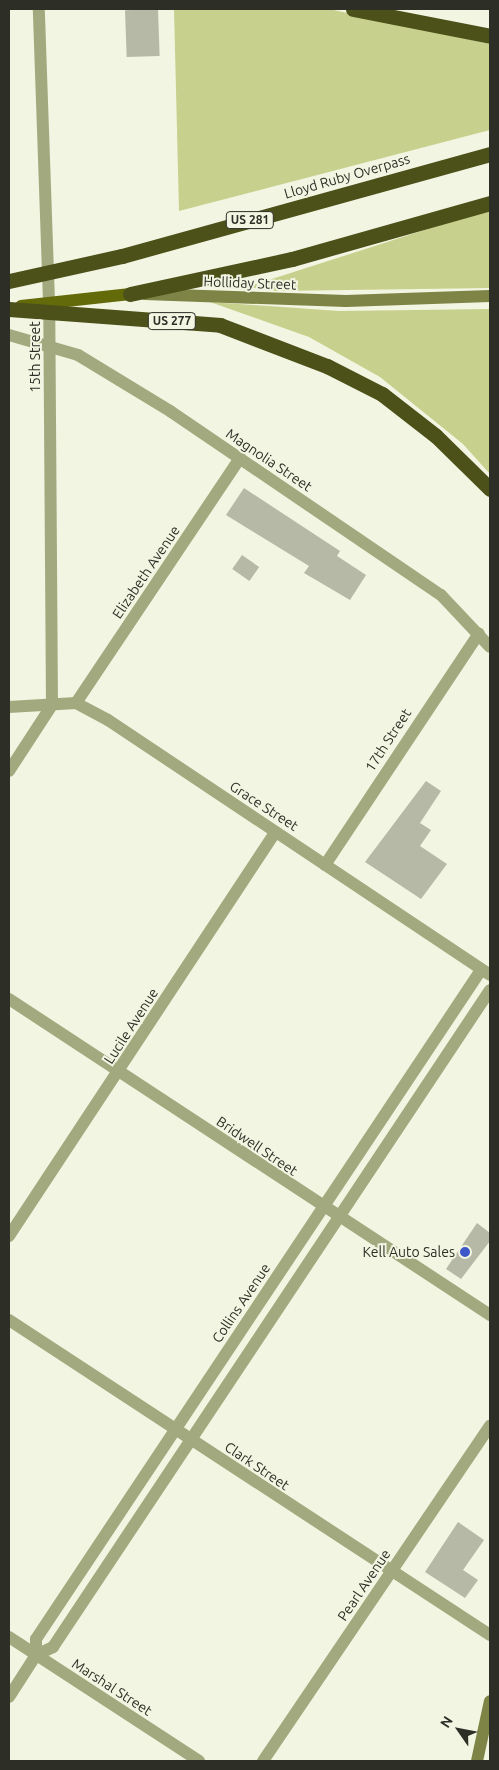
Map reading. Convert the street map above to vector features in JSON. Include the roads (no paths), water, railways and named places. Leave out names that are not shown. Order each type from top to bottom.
[{"type":"highway","points":[[359,10],[490,36]]},
{"type":"highway","name":"Lloyd Ruby Overpass","points":[[9,281],[122,256],[490,154]]},
{"type":"highway","points":[[130,294],[292,259],[490,203]]},
{"type":"highway","name":"US 277","points":[[9,308],[220,325],[327,366],[382,394],[479,475],[490,489]]},
{"type":"main road","name":"Holliday Street","points":[[9,308],[130,294],[346,301],[490,296]]},
{"type":"main road","points":[[477,1761],[490,1701]]},
{"type":"street","name":"15th Street","points":[[39,9],[50,344],[52,705]]},
{"type":"street","name":"Magnolia Street","points":[[9,335],[50,344],[78,355],[240,458],[441,595],[479,632],[490,647]]},
{"type":"street","name":"Elizabeth Avenue","points":[[76,703],[240,458]]},
{"type":"street","name":"17th Street","points":[[325,865],[479,632]]},
{"type":"street","points":[[9,707],[76,703]]},
{"type":"street","name":"Grace Street","points":[[76,703],[275,832],[485,972]]},
{"type":"street","points":[[9,771],[52,705]]},
{"type":"street","name":"Lucile Avenue","points":[[9,1236],[119,1072],[275,832]]},
{"type":"street","name":"Collins Avenue","points":[[9,1696],[36,1655],[36,1639],[323,1208],[485,972]]},
{"type":"street","name":"Collins Avenue","points":[[36,1655],[53,1648],[340,1219],[490,990]]},
{"type":"street","name":"Bridwell Street","points":[[9,999],[323,1208],[490,1315]]},
{"type":"street","name":"Clark Street","points":[[9,1320],[490,1636]]},
{"type":"street","name":"Pearl Avenue","points":[[263,1761],[391,1570],[485,1439],[490,1426]]},
{"type":"street","name":"Marshal Street","points":[[9,1637],[199,1761]]},
{"type":"place","name":"Kell Auto Sales","points":[[465,1252]]}]
